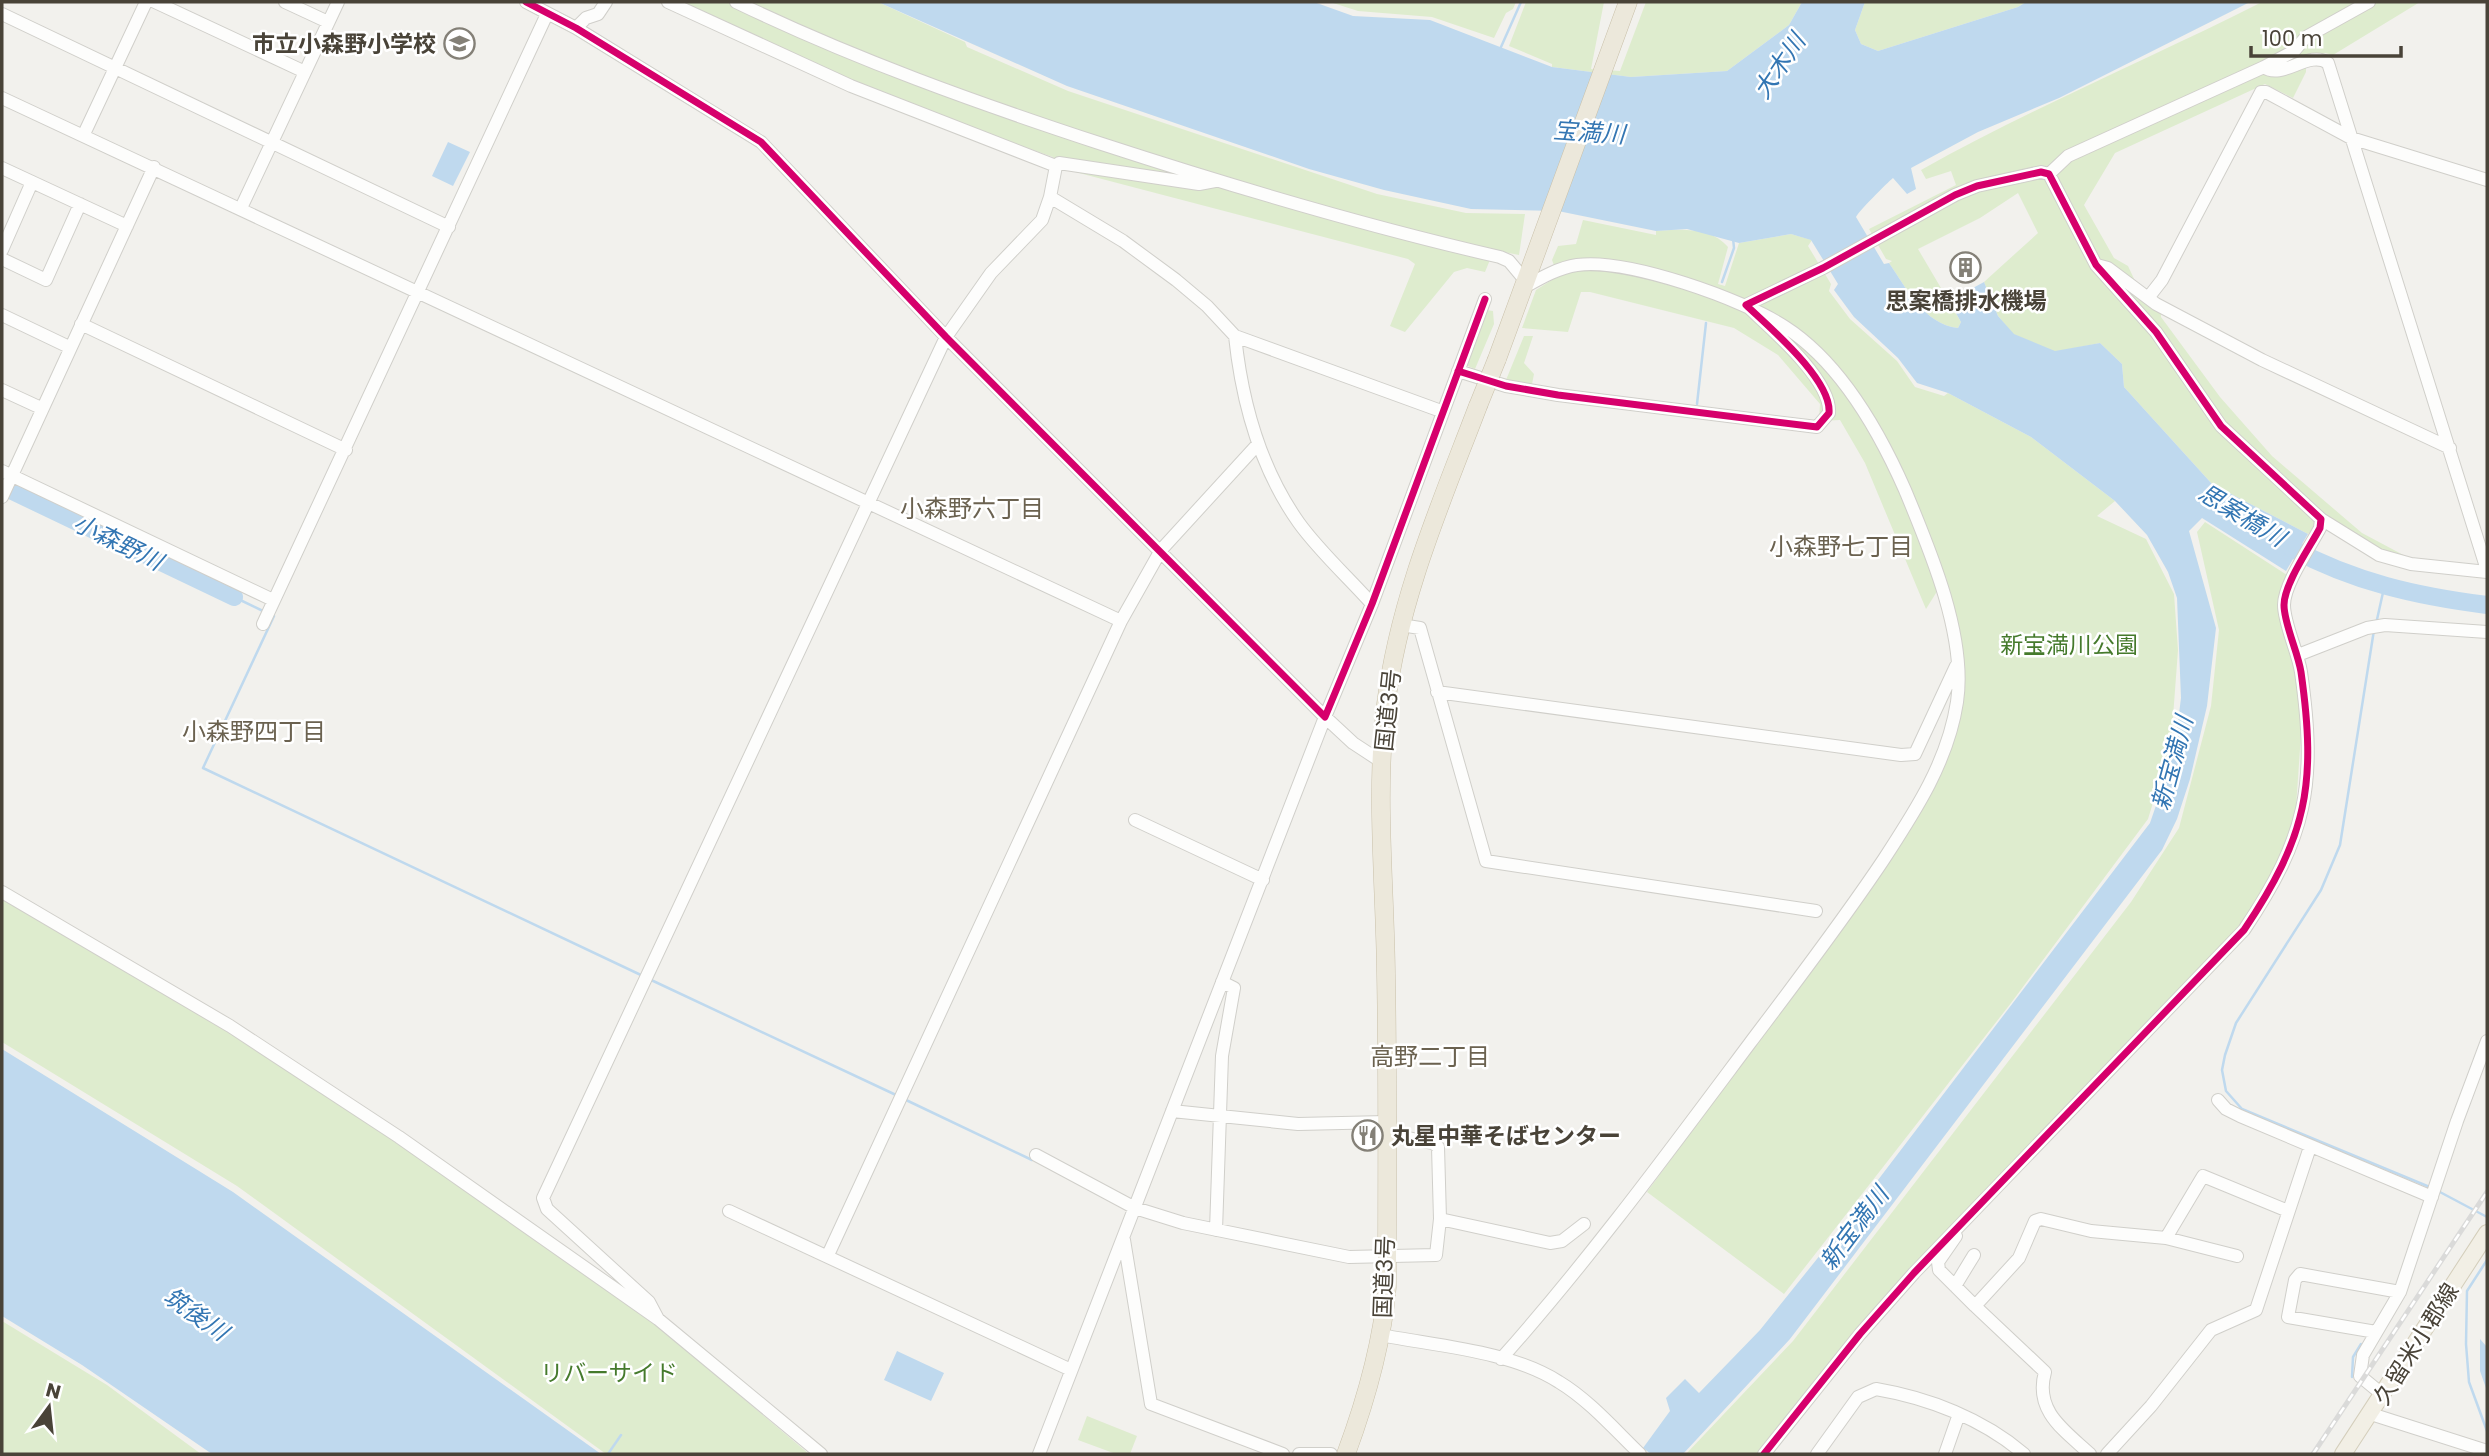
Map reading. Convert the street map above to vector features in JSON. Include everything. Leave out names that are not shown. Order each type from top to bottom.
[{"type":"highway","name":"国道3号","points":[[1346,1454],[1363,1409],[1381,1335],[1387,1256],[1382,762],[1386,703],[1401,625],[1419,560],[1497,359],[1628,2]]},
{"type":"main road","name":"久留米小郡線","points":[[2343,1454],[2487,1233]]},
{"type":"street","points":[[84,134],[146,2]]},
{"type":"street","points":[[155,2],[305,72]]},
{"type":"street","points":[[285,2],[328,22]]},
{"type":"street","points":[[241,208],[338,2]]},
{"type":"street","points":[[526,2],[576,28],[761,142],[946,337],[1325,717],[1353,743],[1382,762]]},
{"type":"street","points":[[576,28],[586,18],[598,15],[606,2]]},
{"type":"street","points":[[668,2],[851,86],[1056,166],[1064,163],[1199,184],[1214,181]]},
{"type":"street","points":[[736,2],[813,37],[967,98],[1214,181],[1339,218],[1500,257],[1509,261],[1523,284],[1577,265],[1601,265],[1657,277],[1746,305],[1799,336],[1837,374],[1894,466],[1941,590],[1958,663],[1957,700],[1938,768],[1901,833],[1848,914],[1557,1296],[1501,1359]]},
{"type":"street","points":[[2049,174],[2068,156],[2294,51],[2306,37],[2369,2]]},
{"type":"street","points":[[2,14],[449,227]]},
{"type":"street","points":[[263,624],[547,14]]},
{"type":"street","points":[[2049,174],[2096,265],[2156,332],[2221,426],[2320,524],[2379,555],[2411,564],[2487,571],[2328,63],[2313,60],[2275,71],[2264,67]]},
{"type":"street","points":[[2148,298],[2162,281],[2258,94],[2266,92],[2351,138],[2487,180]]},
{"type":"street","points":[[2,98],[84,134],[1121,621]]},
{"type":"street","points":[[658,1319],[649,1303],[547,1209],[543,1198],[946,337],[991,273],[1042,220],[1056,166]]},
{"type":"street","points":[[2,497],[6,474],[41,408],[154,167]]},
{"type":"street","points":[[2,168],[127,226]]},
{"type":"street","points":[[1746,305],[1823,268],[1977,186],[2032,172],[2049,174]]},
{"type":"street","points":[[2,250],[32,182]]},
{"type":"street","points":[[1050,197],[1123,241],[1176,280],[1207,306],[1235,336],[1441,411]]},
{"type":"street","points":[[2,259],[46,279],[80,204]]},
{"type":"street","points":[[2096,265],[2108,268],[2148,298],[2262,360],[2450,448]]},
{"type":"street","points":[[1039,1454],[1325,717],[1372,604],[1441,411],[1485,299]]},
{"type":"street","points":[[1458,370],[1506,386],[1558,395],[1817,427],[1829,413],[1827,398],[1800,357],[1746,305]]},
{"type":"street","points":[[2,315],[69,347]]},
{"type":"street","points":[[80,324],[346,450]]},
{"type":"street","points":[[1235,336],[1251,428],[1258,444],[1299,523],[1372,604]]},
{"type":"street","points":[[2,390],[41,408]]},
{"type":"street","points":[[828,1255],[1121,621],[1161,550],[1258,444]]},
{"type":"street","points":[[6,474],[273,600]]},
{"type":"street","points":[[1764,1454],[1860,1334],[1959,1224],[2244,930],[2271,890],[2294,842],[2303,810],[2308,723],[2298,655],[2284,606],[2288,589],[2320,524]]},
{"type":"street","points":[[1401,625],[1420,628],[1486,861],[1816,911]]},
{"type":"street","points":[[2298,655],[2367,628],[2385,625],[2487,632]]},
{"type":"street","points":[[1437,692],[1868,751],[1915,754],[1958,663]]},
{"type":"street","points":[[1135,820],[1263,880]]},
{"type":"street","points":[[2,892],[230,1026],[399,1137],[658,1319],[821,1454]]},
{"type":"street","points":[[1216,1230],[1222,1056],[1234,988],[1222,982]]},
{"type":"street","points":[[2383,1395],[2360,1376],[2359,1367],[2400,1292],[2487,1041]]},
{"type":"street","points":[[2218,1100],[2225,1109],[2240,1116],[2432,1197]]},
{"type":"street","points":[[1036,1155],[1135,1208],[1216,1230],[1349,1257],[1436,1255],[1440,1219],[1438,1147],[1433,1143],[1386,1128],[1298,1124],[1172,1111]]},
{"type":"street","points":[[2107,1454],[2151,1406],[2211,1330],[2256,1310],[2310,1147]]},
{"type":"street","points":[[2166,1238],[2203,1176],[2288,1211]]},
{"type":"street","points":[[729,1211],[1072,1370]]},
{"type":"street","points":[[1440,1219],[1550,1243],[1562,1241],[1584,1224]]},
{"type":"street","points":[[1975,1306],[2019,1258],[2035,1221],[2040,1219],[2091,1231],[2166,1238],[2238,1256]]},
{"type":"street","points":[[1959,1224],[1955,1238],[1938,1262],[1939,1270],[2045,1372],[2040,1388],[2050,1417],[2090,1454]]},
{"type":"street","points":[[1124,1237],[1151,1405],[1283,1454]]},
{"type":"street","points":[[1955,1286],[1974,1255]]},
{"type":"street","points":[[2376,1332],[2288,1317],[2295,1280],[2300,1274],[2400,1292]]},
{"type":"street","points":[[1381,1335],[1519,1363],[1559,1382],[1640,1454]]},
{"type":"street","points":[[1817,1454],[1858,1397],[1866,1392],[1889,1392],[1959,1414],[1986,1426],[2024,1454]]},
{"type":"street","points":[[1945,1454],[1959,1414]]},
{"type":"street","points":[[2371,1414],[2487,1451]]},
{"type":"street","points":[[1299,1454],[1331,1454]]},
{"type":"green space","points":[[677,2],[878,2],[965,42],[967,47],[1068,91],[1377,194],[1466,213],[1525,214],[1519,255],[1494,250],[1485,272],[1467,268],[1454,272],[1405,332],[1390,326],[1415,264],[1408,259],[1060,168],[1053,157],[900,103]]},
{"type":"green space","points":[[1330,2],[1516,2],[1513,9],[1506,13],[1494,38],[1432,17],[1358,11]]},
{"type":"green space","points":[[1526,2],[1604,2],[1591,69],[1620,71],[1646,2],[1802,2],[1789,25],[1727,71],[1631,77],[1552,67],[1552,64],[1509,46]]},
{"type":"green space","points":[[1865,2],[2026,2],[2018,7],[1878,51],[1861,44],[1855,30]]},
{"type":"green space","points":[[2262,2],[2420,2],[2333,55],[2325,53],[2306,61],[2306,72],[2293,98],[2265,84],[2115,153],[2084,205],[2114,258],[2128,266],[2143,298],[2161,310],[2161,317],[2220,397],[2272,456],[2362,533],[2409,558],[2380,550],[2326,519],[2308,534],[2212,484],[2124,387],[2122,364],[2100,343],[2055,352],[2013,334],[1998,316],[1984,282],[2038,233],[2018,193],[1980,218],[1918,249],[1961,322],[1958,328],[1935,320],[1917,304],[1889,263],[1892,261],[1886,259],[1869,229],[1956,185],[1951,171],[1926,179],[1921,170],[2005,126]]},
{"type":"green space","name":"新宝満川公園","points":[[1583,220],[1656,235],[1656,231],[1685,230],[1713,236],[1728,247],[1718,284],[1725,286],[1739,243],[1791,234],[1812,240],[1808,246],[1831,284],[1829,291],[1850,319],[1897,361],[1915,387],[1944,396],[1948,393],[2031,437],[2115,501],[2097,516],[2146,539],[2174,594],[2178,650],[2171,744],[2148,819],[2011,1003],[1784,1294],[1647,1192],[1858,904],[1953,737],[1956,627],[1946,577],[1926,609],[1865,463],[1840,420],[1819,421],[1820,404],[1778,355],[1734,328],[1590,292],[1581,292],[1568,332],[1522,328],[1536,290],[1558,276],[1552,260],[1558,246],[1576,244]]},
{"type":"green space","points":[[1486,310],[1493,311],[1494,324],[1475,369],[1463,364]]},
{"type":"green space","points":[[1524,336],[1533,336],[1524,363],[1534,374],[1532,384],[1506,380]]},
{"type":"green space","points":[[2205,522],[2287,575],[2281,590],[2299,678],[2302,720],[2295,822],[2278,869],[2250,912],[2223,945],[1820,1375],[1756,1454],[1686,1454],[1793,1341],[2131,902],[2179,828],[2211,706],[2219,630],[2197,532]]},
{"type":"green space","name":"リバーサイド","points":[[2,898],[184,1002],[409,1150],[654,1323],[809,1454],[606,1454],[237,1186],[2,1042]]},
{"type":"green space","points":[[2,1321],[107,1385],[201,1454],[2,1454]]},
{"type":"green space","points":[[1087,1416],[1137,1436],[1130,1454],[1116,1454],[1078,1440]]},
{"type":"water","points":[[878,2],[1314,2],[1353,16],[1430,20],[1552,67],[1631,77],[1727,71],[1789,25],[1802,2],[1865,2],[1855,30],[1861,44],[1878,51],[2018,7],[2026,2],[2250,2],[2059,98],[1978,132],[1911,168],[1916,189],[1907,194],[1893,178],[1856,217],[1884,264],[1889,263],[1917,304],[1935,320],[1958,328],[1961,322],[1949,301],[1984,282],[1998,316],[2014,334],[2055,351],[2100,343],[2122,364],[2124,387],[2212,484],[2308,534],[2286,571],[2202,518],[2189,531],[2216,628],[2207,706],[2190,779],[2177,819],[2162,850],[1790,1339],[1683,1454],[1651,1454],[1643,1448],[1670,1411],[1666,1398],[1685,1379],[1699,1393],[1760,1330],[1833,1239],[2150,823],[2174,753],[2181,698],[2177,598],[2168,572],[2147,535],[2115,501],[2031,437],[1948,393],[1917,383],[1898,358],[1854,317],[1834,290],[1838,284],[1811,240],[1791,234],[1739,243],[1687,229],[1656,231],[1558,211],[1471,209],[1384,190],[1309,169],[1067,86]]},
{"type":"water","points":[[448,142],[470,152],[453,186],[432,176]]},
{"type":"water","name":"筑後川","points":[[2,1049],[233,1192],[601,1454],[212,1454],[82,1365],[2,1316]]},
{"type":"water","points":[[2480,1339],[2487,1347],[2487,1391],[2480,1371]]},
{"type":"water","points":[[897,1351],[944,1373],[931,1401],[884,1380]]},
{"type":"waterway","points":[[1501,47],[1521,2]]},
{"type":"waterway","points":[[1722,282],[1734,248],[1733,238]]},
{"type":"waterway","points":[[1697,404],[1706,323]]},
{"type":"waterway","name":"小森野川","points":[[2,486],[234,597]]},
{"type":"waterway","name":"思案橋川","points":[[2291,548],[2338,570],[2386,586],[2487,605]]},
{"type":"waterway","points":[[2376,624],[2384,588]]},
{"type":"waterway","points":[[234,597],[265,612]]},
{"type":"waterway","points":[[271,614],[274,616],[203,768],[643,976]]},
{"type":"waterway","points":[[2374,630],[2340,845],[2321,890],[2236,1023],[2222,1070],[2226,1091],[2242,1109],[2432,1188]]},
{"type":"waterway","points":[[649,979],[896,1095]]},
{"type":"waterway","points":[[906,1100],[1032,1160]]},
{"type":"waterway","points":[[2438,1191],[2487,1217]]},
{"type":"waterway","points":[[2487,1260],[2467,1291],[2466,1344],[2469,1382],[2487,1431]]},
{"type":"waterway","points":[[2352,1377],[2353,1357],[2361,1344]]},
{"type":"waterway","points":[[608,1454],[621,1435]]},
{"type":"railway","points":[[2313,1454],[2487,1192]]},
{"type":"cycle path","points":[[526,2],[576,28],[761,142],[946,337],[1325,717],[1372,604],[1485,299]]},
{"type":"cycle path","points":[[1458,371],[1506,386],[1558,395],[1817,427],[1829,413],[1821,385],[1783,340],[1746,305],[1823,268],[1955,195],[1977,186],[2041,172],[2049,174],[2096,265],[2156,332],[2221,426],[2321,519],[2320,528],[2285,596],[2285,613],[2301,672],[2306,712],[2307,779],[2294,837],[2265,897],[2244,930],[1914,1273],[1860,1334],[1764,1454]]},
{"type":"place","name":"市立小森野小学校","points":[[459,44]]},
{"type":"place","name":"思案橋排水機場","points":[[1966,267]]},
{"type":"place","name":"丸星中華そばセンター","points":[[1368,1136]]},
{"type":"district","name":"小森野六丁目","points":[[972,508]]},
{"type":"district","name":"小森野七丁目","points":[[1841,546]]},
{"type":"district","name":"小森野四丁目","points":[[254,731]]},
{"type":"district","name":"高野二丁目","points":[[1430,1056]]},
{"type":"water label","name":"大木川","points":[[1779,66]]},
{"type":"water label","name":"宝満川","points":[[1589,132]]},
{"type":"water label","name":"新宝満川","points":[[2172,763]]},
{"type":"water label","name":"新宝満川","points":[[1854,1228]]}]
